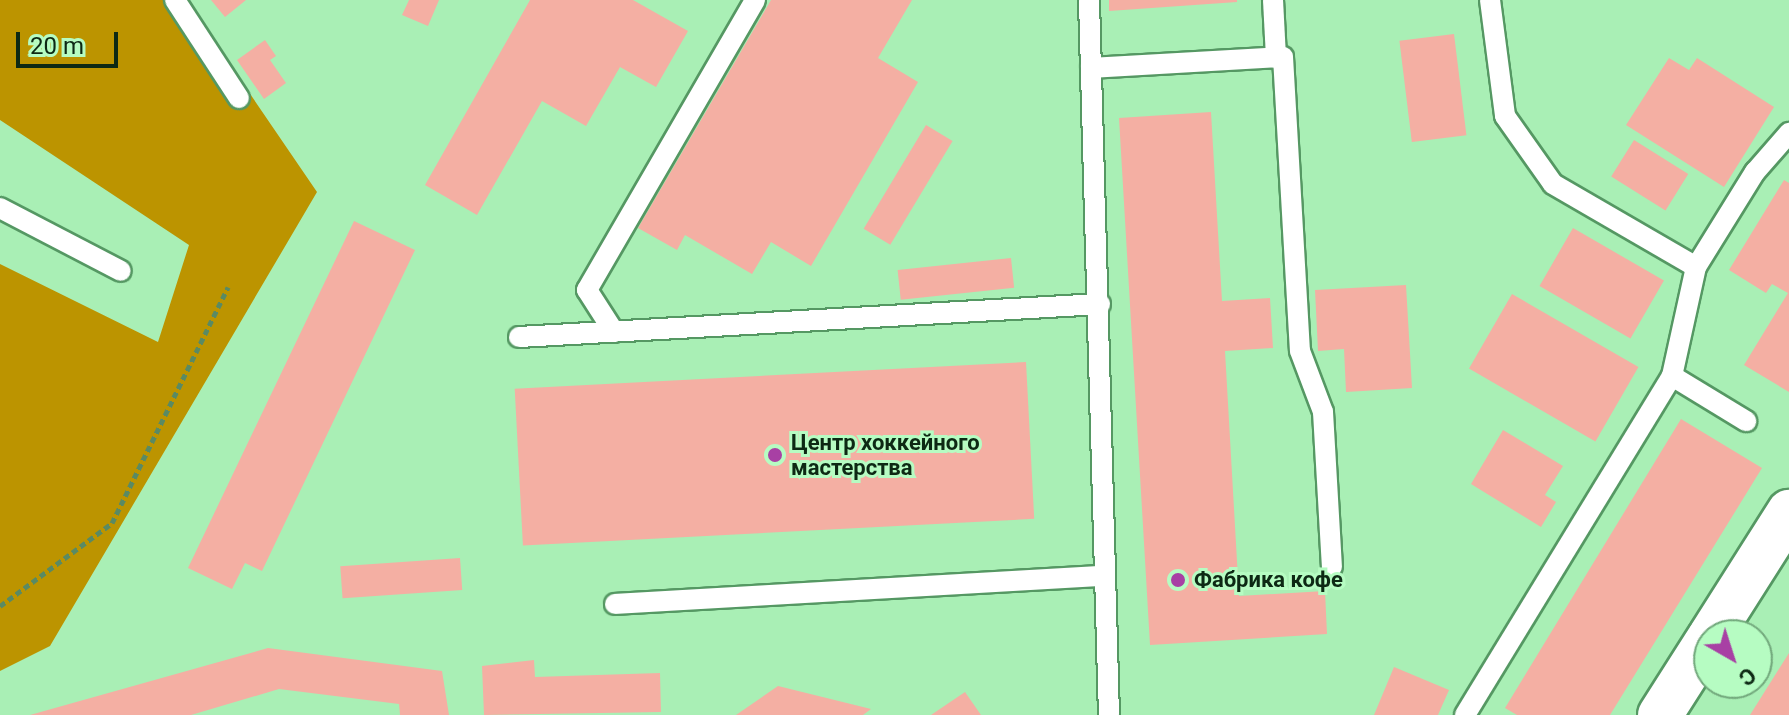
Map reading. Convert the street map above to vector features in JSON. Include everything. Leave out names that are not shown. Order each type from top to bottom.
[{"type":"street","points":[[1721,619],[1789,512]]},
{"type":"street","points":[[1660,715],[1693,664]]},
{"type":"lane","points":[[175,0],[239,98]]},
{"type":"lane","points":[[614,332],[587,290],[755,0]]},
{"type":"lane","points":[[1089,0],[1100,304],[1102,576],[1109,715]]},
{"type":"lane","points":[[1273,0],[1276,58]]},
{"type":"lane","points":[[1490,0],[1505,116],[1553,184],[1696,267]]},
{"type":"lane","points":[[1091,68],[1283,57],[1300,351],[1323,412],[1332,567]]},
{"type":"lane","points":[[1465,715],[1672,376],[1696,267],[1755,172],[1789,133]]},
{"type":"lane","points":[[0,208],[121,271]]},
{"type":"lane","points":[[519,337],[1100,304]]},
{"type":"lane","points":[[1672,376],[1746,421]]},
{"type":"lane","points":[[615,604],[1102,576]]},
{"type":"path","points":[[0,606],[112,523],[228,287]]},
{"type":"shaded area","points":[[0,0],[186,0],[317,192],[50,646],[0,671],[0,264],[158,342],[189,245],[0,120]]},
{"type":"building","points":[[211,0],[246,0],[225,17]]},
{"type":"building","points":[[409,0],[439,0],[428,26],[402,15]]},
{"type":"building","points":[[530,0],[633,0],[688,31],[656,87],[620,67],[586,126],[542,101],[477,215],[425,185]]},
{"type":"building","points":[[771,0],[912,0],[878,58],[918,82],[811,266],[771,242],[752,274],[685,235],[677,250],[638,228]]},
{"type":"building","points":[[1109,0],[1237,0],[1237,2],[1109,11]]},
{"type":"building","points":[[1454,34],[1466,135],[1412,142],[1399,41]]},
{"type":"building","points":[[265,40],[276,56],[270,60],[286,83],[264,99],[237,60]]},
{"type":"building","points":[[1669,58],[1689,70],[1697,58],[1774,107],[1724,187],[1626,125]]},
{"type":"building","points":[[1211,112],[1222,301],[1270,298],[1273,348],[1225,351],[1239,596],[1325,591],[1327,634],[1150,645],[1119,118]]},
{"type":"building","points":[[926,125],[953,141],[890,245],[864,229]]},
{"type":"building","points":[[1634,140],[1688,174],[1665,210],[1611,176]]},
{"type":"building","points":[[1784,180],[1789,183],[1789,392],[1744,365],[1788,293],[1772,284],[1766,293],[1729,270]]},
{"type":"building","points":[[354,221],[415,250],[262,571],[245,563],[232,589],[188,568]]},
{"type":"building","points":[[1573,228],[1664,280],[1630,339],[1540,286]]},
{"type":"building","points":[[1011,258],[1014,288],[901,300],[898,270]]},
{"type":"building","points":[[1406,285],[1412,388],[1346,392],[1344,349],[1318,351],[1315,290]]},
{"type":"building","points":[[1512,294],[1638,367],[1595,441],[1469,368]]},
{"type":"building","name":"Центр хоккейного мастерства","points":[[1026,362],[1034,519],[523,546],[515,389]]},
{"type":"building","points":[[1681,419],[1762,468],[1610,715],[1517,715],[1505,708]]},
{"type":"building","points":[[1503,430],[1563,466],[1545,495],[1556,502],[1541,527],[1471,484]]},
{"type":"building","points":[[460,558],[462,590],[343,598],[340,566]]},
{"type":"building","points":[[268,648],[442,671],[449,715],[400,715],[399,704],[279,689],[191,715],[30,715]]},
{"type":"building","points":[[1789,653],[1789,715],[1750,715],[1760,699],[1773,699],[1773,678]]},
{"type":"building","points":[[534,660],[535,677],[660,673],[661,712],[484,715],[482,666]]},
{"type":"building","points":[[1394,667],[1449,690],[1438,715],[1374,715]]},
{"type":"building","points":[[778,686],[871,709],[863,715],[736,715]]},
{"type":"building","points":[[965,692],[981,715],[931,715]]},
{"type":"place","name":"Центр хоккейного мастерства","points":[[775,455]]},
{"type":"place","name":"Фабрика кофе","points":[[1178,580]]}]
